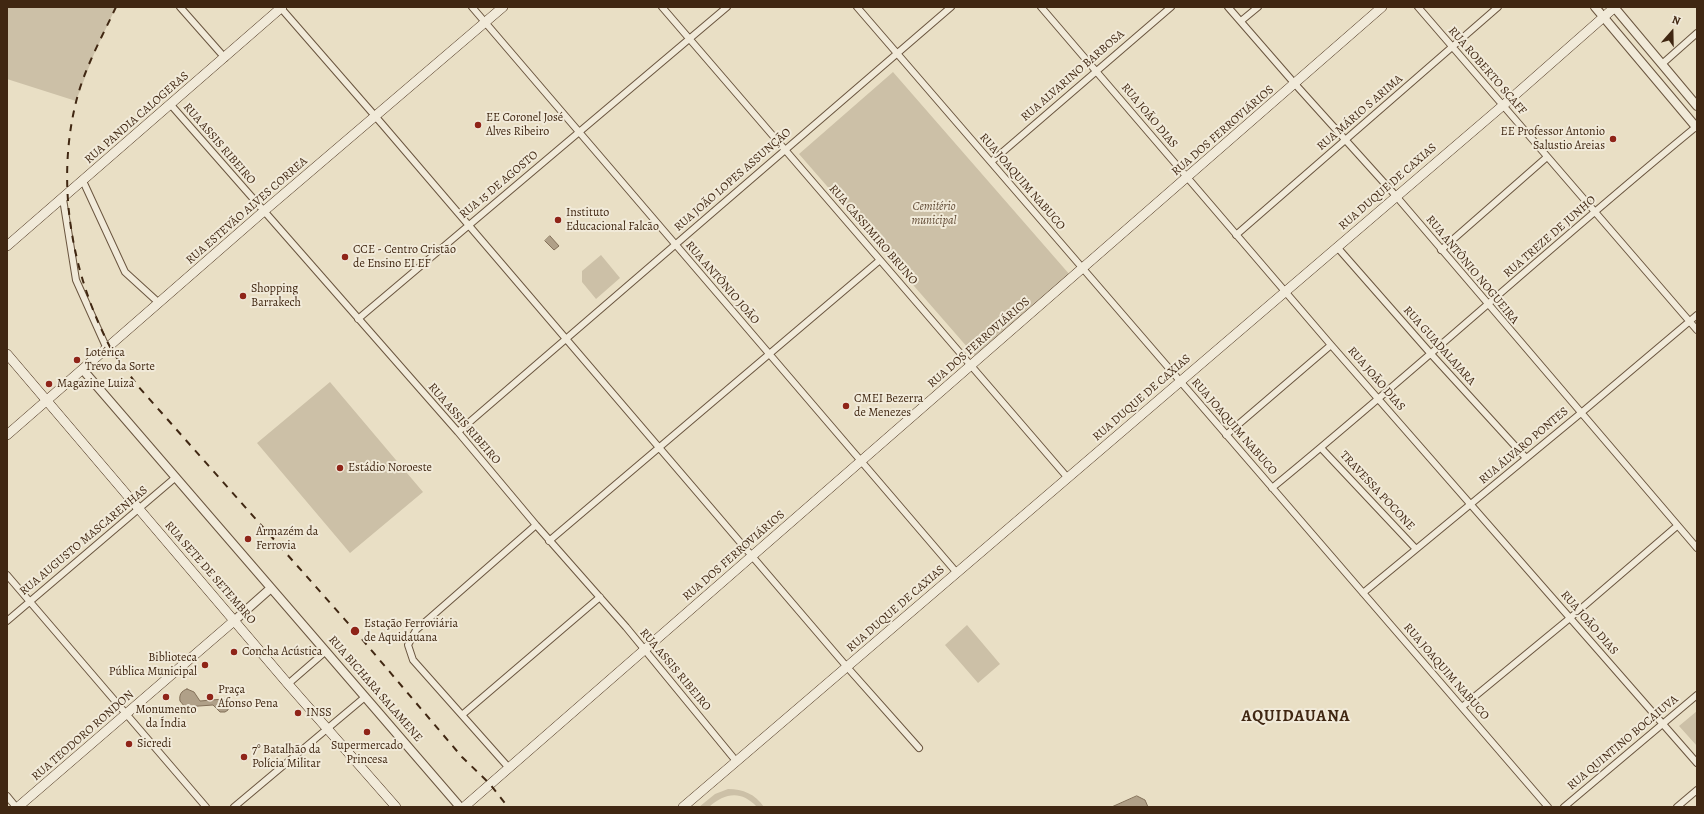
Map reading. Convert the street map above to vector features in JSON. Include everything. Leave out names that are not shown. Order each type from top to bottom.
[{"type":"main road","name":"RUA PANDIA CALOGERAS","points":[[7,246],[225,58],[281,7]]},
{"type":"main road","name":"RUA ESTEVÃO ALVES CORREA","points":[[7,435],[47,402],[264,211],[503,7]]},
{"type":"main road","name":"RUA DOS FERROVIÁRIOS","points":[[464,807],[1382,7]]},
{"type":"main road","name":"RUA DUQUE DE CAXIAS","points":[[683,807],[1285,292],[1615,7]]},
{"type":"main road","name":"RUA SETE DE SETEMBRO","points":[[7,354],[288,684],[396,807]]},
{"type":"main road","name":"RUA TEODORO RONDON","points":[[17,807],[235,620]]},
{"type":"street","points":[[180,7],[225,58]]},
{"type":"street","points":[[281,7],[847,667],[919,748]]},
{"type":"street","name":"RUA ANTÔNIO JOÃO","points":[[472,7],[957,573]]},
{"type":"street","name":"RUA CASSIMIRO BRUNO","points":[[662,7],[1067,477]]},
{"type":"street","name":"RUA 15 DE AGOSTO","points":[[358,319],[467,225],[727,7]]},
{"type":"street","name":"RUA JOAQUIM NABUCO","points":[[857,7],[1548,807]]},
{"type":"street","name":"RUA JOÃO LOPES ASSUNÇÃO","points":[[458,432],[951,7]]},
{"type":"street","name":"RUA JOÃO DIAS","points":[[1041,7],[1285,292],[1697,763]]},
{"type":"street","name":"RUA ALVARINO BARBOSA","points":[[991,162],[1171,7]]},
{"type":"street","name":"RUA ANTÔNIO NOGUEIRA","points":[[1228,7],[1396,196],[1697,548]]},
{"type":"street","points":[[1241,21],[1258,7]]},
{"type":"street","name":"RUA ROBERTO SCAFF","points":[[1418,7],[1697,330]]},
{"type":"street","name":"RUA MÁRIO S ARIMA","points":[[1236,235],[1498,7]]},
{"type":"street","points":[[1595,7],[1697,127]]},
{"type":"street","points":[[1615,7],[1697,106]]},
{"type":"street","points":[[1662,64],[1697,33]]},
{"type":"street","name":"RUA ASSIS RIBEIRO","points":[[171,105],[458,432],[549,541],[600,597],[736,761]]},
{"type":"street","name":"RUA TREZE DE JUNHO","points":[[1272,488],[1488,305],[1594,212],[1697,127]]},
{"type":"street","points":[[1441,250],[1547,157]]},
{"type":"street","points":[[83,181],[125,272],[159,303]]},
{"type":"street","points":[[63,199],[76,280],[107,349]]},
{"type":"street","name":"RUA GUADALAJARA","points":[[1337,247],[1430,354],[1526,458]]},
{"type":"street","points":[[549,541],[880,260]]},
{"type":"street","name":"RUA ÁLVARO PONTES","points":[[1363,593],[1697,315]]},
{"type":"street","points":[[1226,434],[1331,345]]},
{"type":"street","name":"RUA BICHARA SALAMENE","points":[[83,370],[460,807]]},
{"type":"street","name":"TRAVESSA POCONE","points":[[1321,448],[1416,549]]},
{"type":"street","name":"RUA AUGUSTO MASCARENHAS","points":[[7,621],[176,477]]},
{"type":"street","points":[[509,768],[413,660],[408,645],[416,630],[536,525]]},
{"type":"street","points":[[1462,707],[1570,618],[1677,526]]},
{"type":"street","points":[[7,575],[206,807]]},
{"type":"street","name":"RUA TEODORO RONDON","points":[[235,620],[271,588]]},
{"type":"street","points":[[462,715],[600,597]]},
{"type":"street","points":[[288,684],[326,651]]},
{"type":"street","name":"RUA QUINTINO BOCAIUVA","points":[[1564,807],[1697,695]]},
{"type":"street","points":[[234,807],[365,696]]},
{"type":"street","points":[[1677,807],[1697,790]]},
{"type":"street","points":[[7,796],[17,807]]},
{"type":"green space","points":[[7,7],[116,7],[94,54],[76,101],[7,79]]},
{"type":"green space","name":"Cemitério municipal","points":[[893,72],[1070,275],[975,356],[799,154]]},
{"type":"green space","points":[[601,255],[620,278],[596,299],[582,282],[582,271]]},
{"type":"green space","name":"Estádio Noroeste","points":[[330,382],[423,492],[350,553],[257,443]]},
{"type":"green space","points":[[967,625],[1000,664],[978,683],[945,645]]},
{"type":"green space","points":[[1697,711],[1697,746],[1679,726]]},
{"type":"green space","points":[[728,789],[748,793],[757,799],[764,807],[757,807],[745,798],[733,795],[727,796],[715,802],[709,807],[699,807],[715,794]]},
{"type":"shaded area","points":[[550,236],[559,246],[554,250],[545,241]]},
{"type":"shaded area","points":[[187,689],[194,692],[200,701],[224,699],[229,704],[228,710],[225,712],[220,712],[213,705],[185,707],[180,701],[180,697],[182,692]]},
{"type":"shaded area","points":[[1137,796],[1145,800],[1148,807],[1112,807]]},
{"type":"railway","points":[[116,7],[94,53],[79,90],[70,133],[67,164],[71,226],[77,257],[85,287],[96,317],[109,345],[137,385],[355,631],[462,757],[490,784],[508,807]]},
{"type":"place","name":"EE Coronel José Alves Ribeiro","points":[[478,125]]},
{"type":"place","name":"EE Professor Antonio Salustio Areias","points":[[1613,139]]},
{"type":"place","name":"Instituto Educacional Falcão","points":[[558,220]]},
{"type":"place","name":"CCE - Centro Cristão de Ensino EI EF","points":[[345,257]]},
{"type":"place","name":"Shopping Barrakech","points":[[243,296]]},
{"type":"place","name":"Lotérica Trevo da Sorte","points":[[77,360]]},
{"type":"place","name":"Magazine Luiza","points":[[49,384]]},
{"type":"place","name":"CMEI Bezerra de Menezes","points":[[846,406]]},
{"type":"place","name":"Estádio Noroeste","points":[[340,468]]},
{"type":"place","name":"Armazém da Ferrovia","points":[[248,539]]},
{"type":"place","name":"Estação Ferroviária de Aquidauana","points":[[355,631]]},
{"type":"place","name":"Concha Acústica","points":[[234,652]]},
{"type":"place","name":"Biblioteca Pública Municipal","points":[[205,665]]},
{"type":"place","name":"Monumento da Índia","points":[[166,697]]},
{"type":"place","name":"Praça Afonso Pena","points":[[210,697]]},
{"type":"place","name":"INSS","points":[[298,713]]},
{"type":"place","name":"Supermercado Princesa","points":[[367,732]]},
{"type":"place","name":"Sicredi","points":[[129,744]]},
{"type":"place","name":"7° Batalhão da Polícia Militar","points":[[244,757]]},
{"type":"district","name":"AQUIDAUANA","points":[[1296,717]]}]
